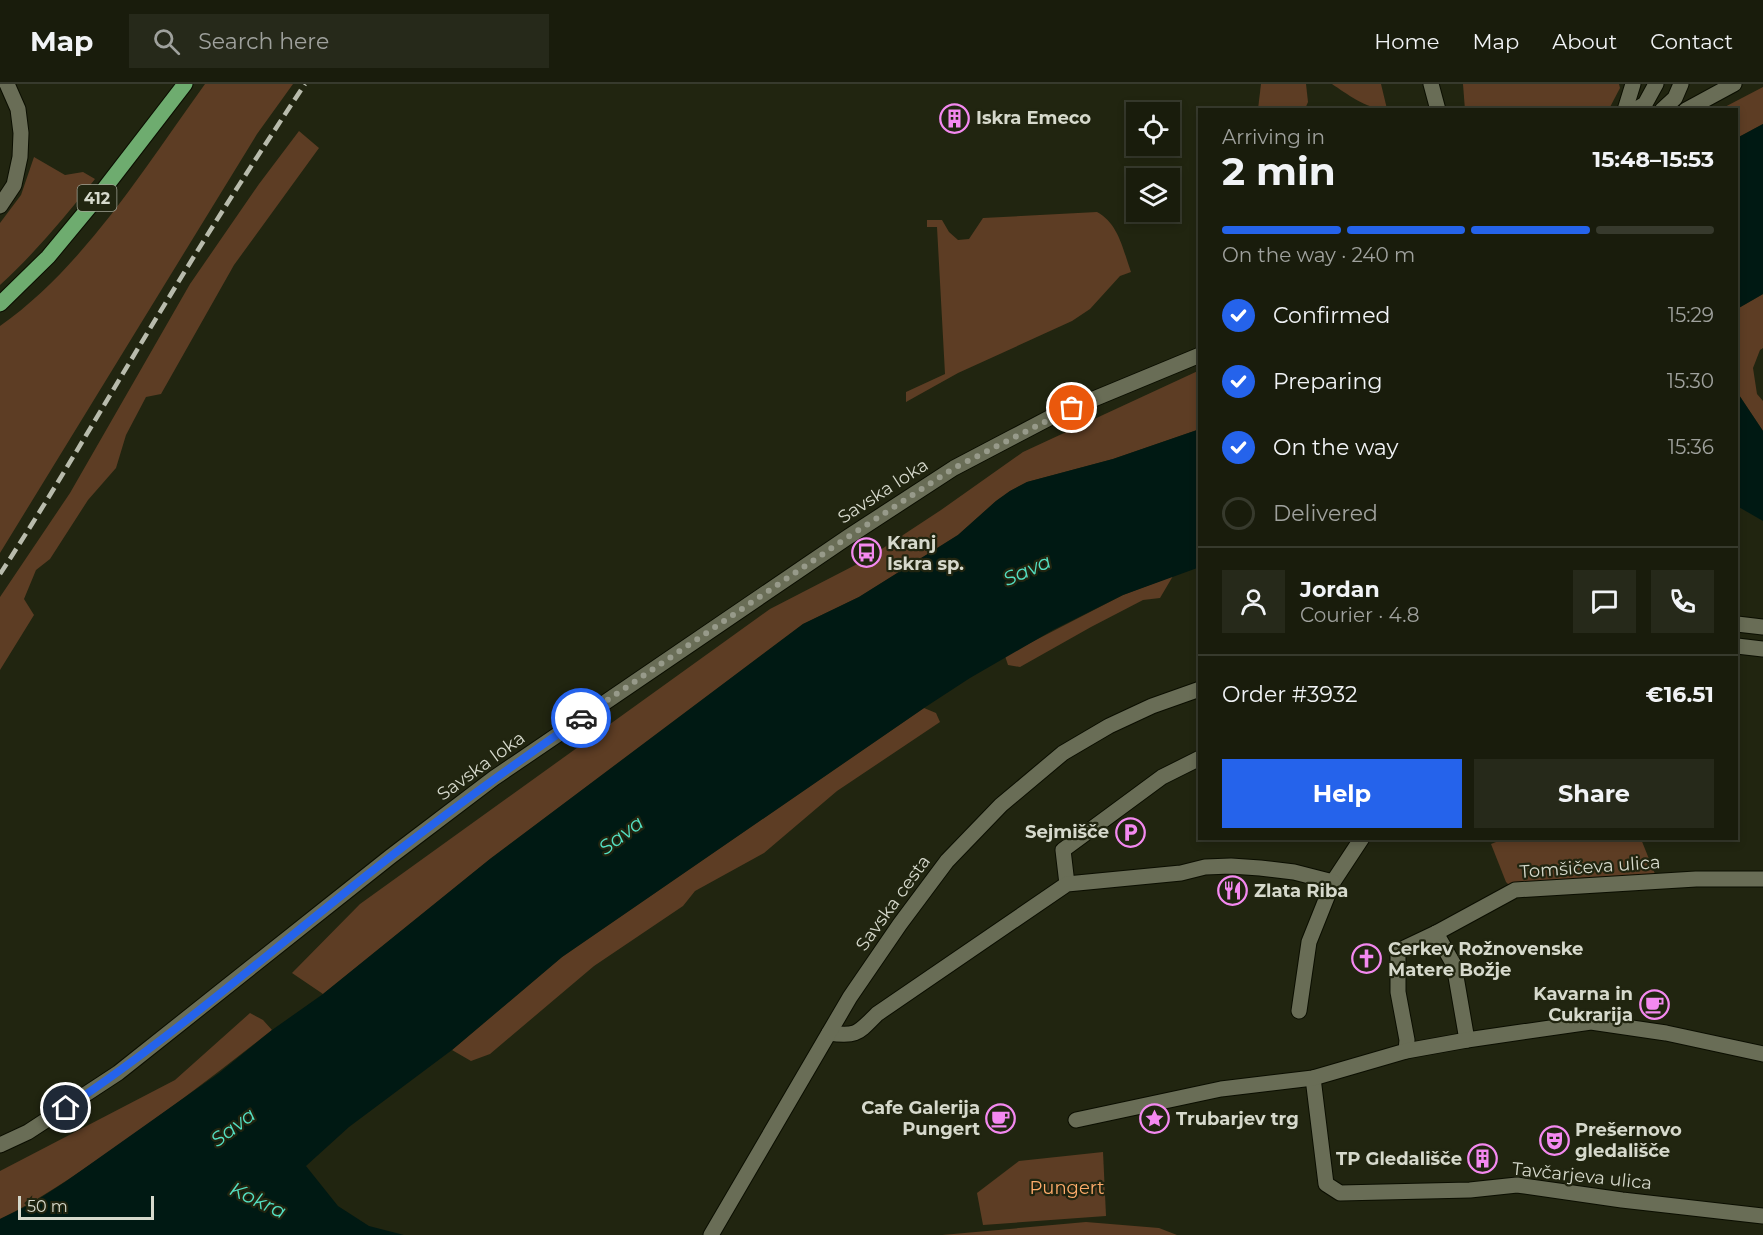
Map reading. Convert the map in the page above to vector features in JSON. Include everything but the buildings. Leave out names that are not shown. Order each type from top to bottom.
[{"type":"main road","name":"412","points":[[0,304],[48,257],[101,193],[185,84]]},
{"type":"street","points":[[0,206],[14,185],[20,157],[21,133],[18,109],[7,84]]},
{"type":"street","points":[[1431,84],[1437,108]]},
{"type":"street","points":[[1626,108],[1633,84]]},
{"type":"street","points":[[1638,108],[1645,104],[1656,84]]},
{"type":"street","points":[[1664,108],[1675,98],[1681,84]]},
{"type":"street","points":[[1690,108],[1734,84]]},
{"type":"street","name":"Savska loka","points":[[0,1145],[28,1132],[118,1073],[390,857],[494,778],[848,537],[954,468],[1055,415],[1198,356]]},
{"type":"street","points":[[1738,624],[1763,627]]},
{"type":"street","points":[[1738,645],[1763,649]]},
{"type":"street","name":"Savska cesta","points":[[711,1235],[850,997],[947,861],[1001,805],[1063,753],[1109,726],[1152,706],[1198,690]]},
{"type":"street","points":[[1066,884],[1063,850],[1162,777],[1198,759]]},
{"type":"street","points":[[1299,1011],[1309,942],[1333,882],[1361,840]]},
{"type":"street","points":[[829,1033],[848,1036],[854,1034],[887,1007],[1066,884],[1231,866],[1294,872],[1333,882]]},
{"type":"street","name":"Tomšičeva ulica","points":[[1406,1051],[1407,1040],[1398,992],[1398,951],[1515,890],[1696,879],[1763,879]]},
{"type":"street","points":[[1436,933],[1454,965],[1467,1040]]},
{"type":"street","points":[[1076,1120],[1221,1089],[1313,1078],[1406,1051],[1467,1040],[1599,1023],[1666,1033],[1763,1054]]},
{"type":"street","name":"Tavčarjeva ulica","points":[[1313,1078],[1326,1184],[1340,1193],[1470,1190],[1517,1185],[1763,1216]]},
{"type":"green space","points":[[205,84],[293,84],[257,134],[0,553],[0,326],[59,275],[86,245],[112,214]]},
{"type":"green space","points":[[1261,84],[1306,84],[1308,102],[1305,108],[1258,108]]},
{"type":"green space","points":[[1332,84],[1381,84],[1387,108],[1372,107]]},
{"type":"green space","points":[[1463,84],[1619,84],[1620,88],[1610,108],[1465,108]]},
{"type":"green space","points":[[1763,87],[1763,124],[1738,137],[1738,108],[1723,108]]},
{"type":"green space","points":[[299,131],[319,148],[234,265],[161,394],[146,397],[126,435],[116,468],[88,500],[50,559],[36,570],[24,599],[34,615],[0,670],[0,597],[70,493],[190,284],[259,184]]},
{"type":"green space","points":[[34,157],[65,175],[83,172],[95,179],[49,234],[0,285],[0,223],[21,195]]},
{"type":"green space","points":[[1097,212],[1115,230],[1131,272],[1120,276],[1090,309],[1072,321],[958,373],[906,402],[906,392],[945,374],[937,227],[927,227],[927,220],[942,220],[949,232],[958,240],[969,239],[983,218]]},
{"type":"green space","points":[[1763,294],[1763,348],[1753,368],[1757,394],[1763,401],[1763,431],[1738,394],[1738,308]]},
{"type":"green space","points":[[1198,371],[1198,430],[1113,459],[1027,482],[1010,491],[958,535],[859,597],[803,624],[490,859],[323,994],[292,973],[360,904],[770,609],[865,560],[1023,452]]},
{"type":"green space","points":[[1173,576],[1160,598],[1143,600],[1020,667],[1008,665],[1005,656],[1123,595]]},
{"type":"green space","points":[[924,708],[936,713],[940,722],[837,791],[764,853],[695,891],[683,906],[594,966],[490,1054],[471,1061],[452,1050],[562,957]]},
{"type":"green space","points":[[1501,840],[1641,840],[1655,874],[1511,887],[1506,882],[1491,844]]},
{"type":"green space","points":[[250,1013],[263,1020],[272,1030],[192,1092],[110,1151],[42,1196],[0,1219],[0,1171],[175,1080]]},
{"type":"green space","name":"Pungert","points":[[1103,1152],[1106,1216],[983,1225],[977,1193],[1019,1161]]},
{"type":"green space","points":[[1086,1222],[1159,1228],[1177,1235],[942,1235]]},
{"type":"water","points":[[1763,124],[1763,294],[1738,308],[1738,137]]},
{"type":"water","points":[[1738,394],[1763,431],[1763,521],[1738,507]]},
{"type":"water","points":[[1198,430],[1198,568],[1123,595],[1053,630],[970,678],[924,708],[562,957],[452,1050],[349,1127],[306,1166],[338,1206],[369,1226],[404,1235],[0,1235],[0,1219],[31,1204],[65,1182],[219,1073],[272,1030],[323,994],[490,859],[803,624],[859,597],[958,535],[1010,491],[1027,482],[1113,459]]},
{"type":"railway","points":[[0,574],[201,245],[305,84]]},
{"type":"way so far","points":[[581,718],[954,468],[1072,408]]},
{"type":"place","name":"Iskra Emeco","points":[[955,118]]},
{"type":"place","name":"Kranj Iskra sp.","points":[[866,553]]},
{"type":"place","name":"Sejmišče","points":[[1130,832]]},
{"type":"place","name":"Zlata Riba","points":[[1233,891]]},
{"type":"place","name":"Cerkev Rožnovenske Matere Božje","points":[[1367,959]]},
{"type":"place","name":"Kavarna in Cukrarija","points":[[1654,1004]]},
{"type":"place","name":"Cafe Galerija Pungert","points":[[1001,1118]]},
{"type":"place","name":"Trubarjev trg","points":[[1155,1119]]},
{"type":"place","name":"Prešernovo gledališče","points":[[1554,1140]]},
{"type":"place","name":"TP Gledališče","points":[[1483,1159]]},
{"type":"route","points":[[66,1108],[159,1042],[390,857],[494,778],[581,718]]},
{"type":"water label","name":"Sava","points":[[1027,570]]},
{"type":"water label","name":"Sava","points":[[621,835]]},
{"type":"water label","name":"Sava","points":[[233,1127]]},
{"type":"water label","name":"Kokra","points":[[258,1200]]}]
